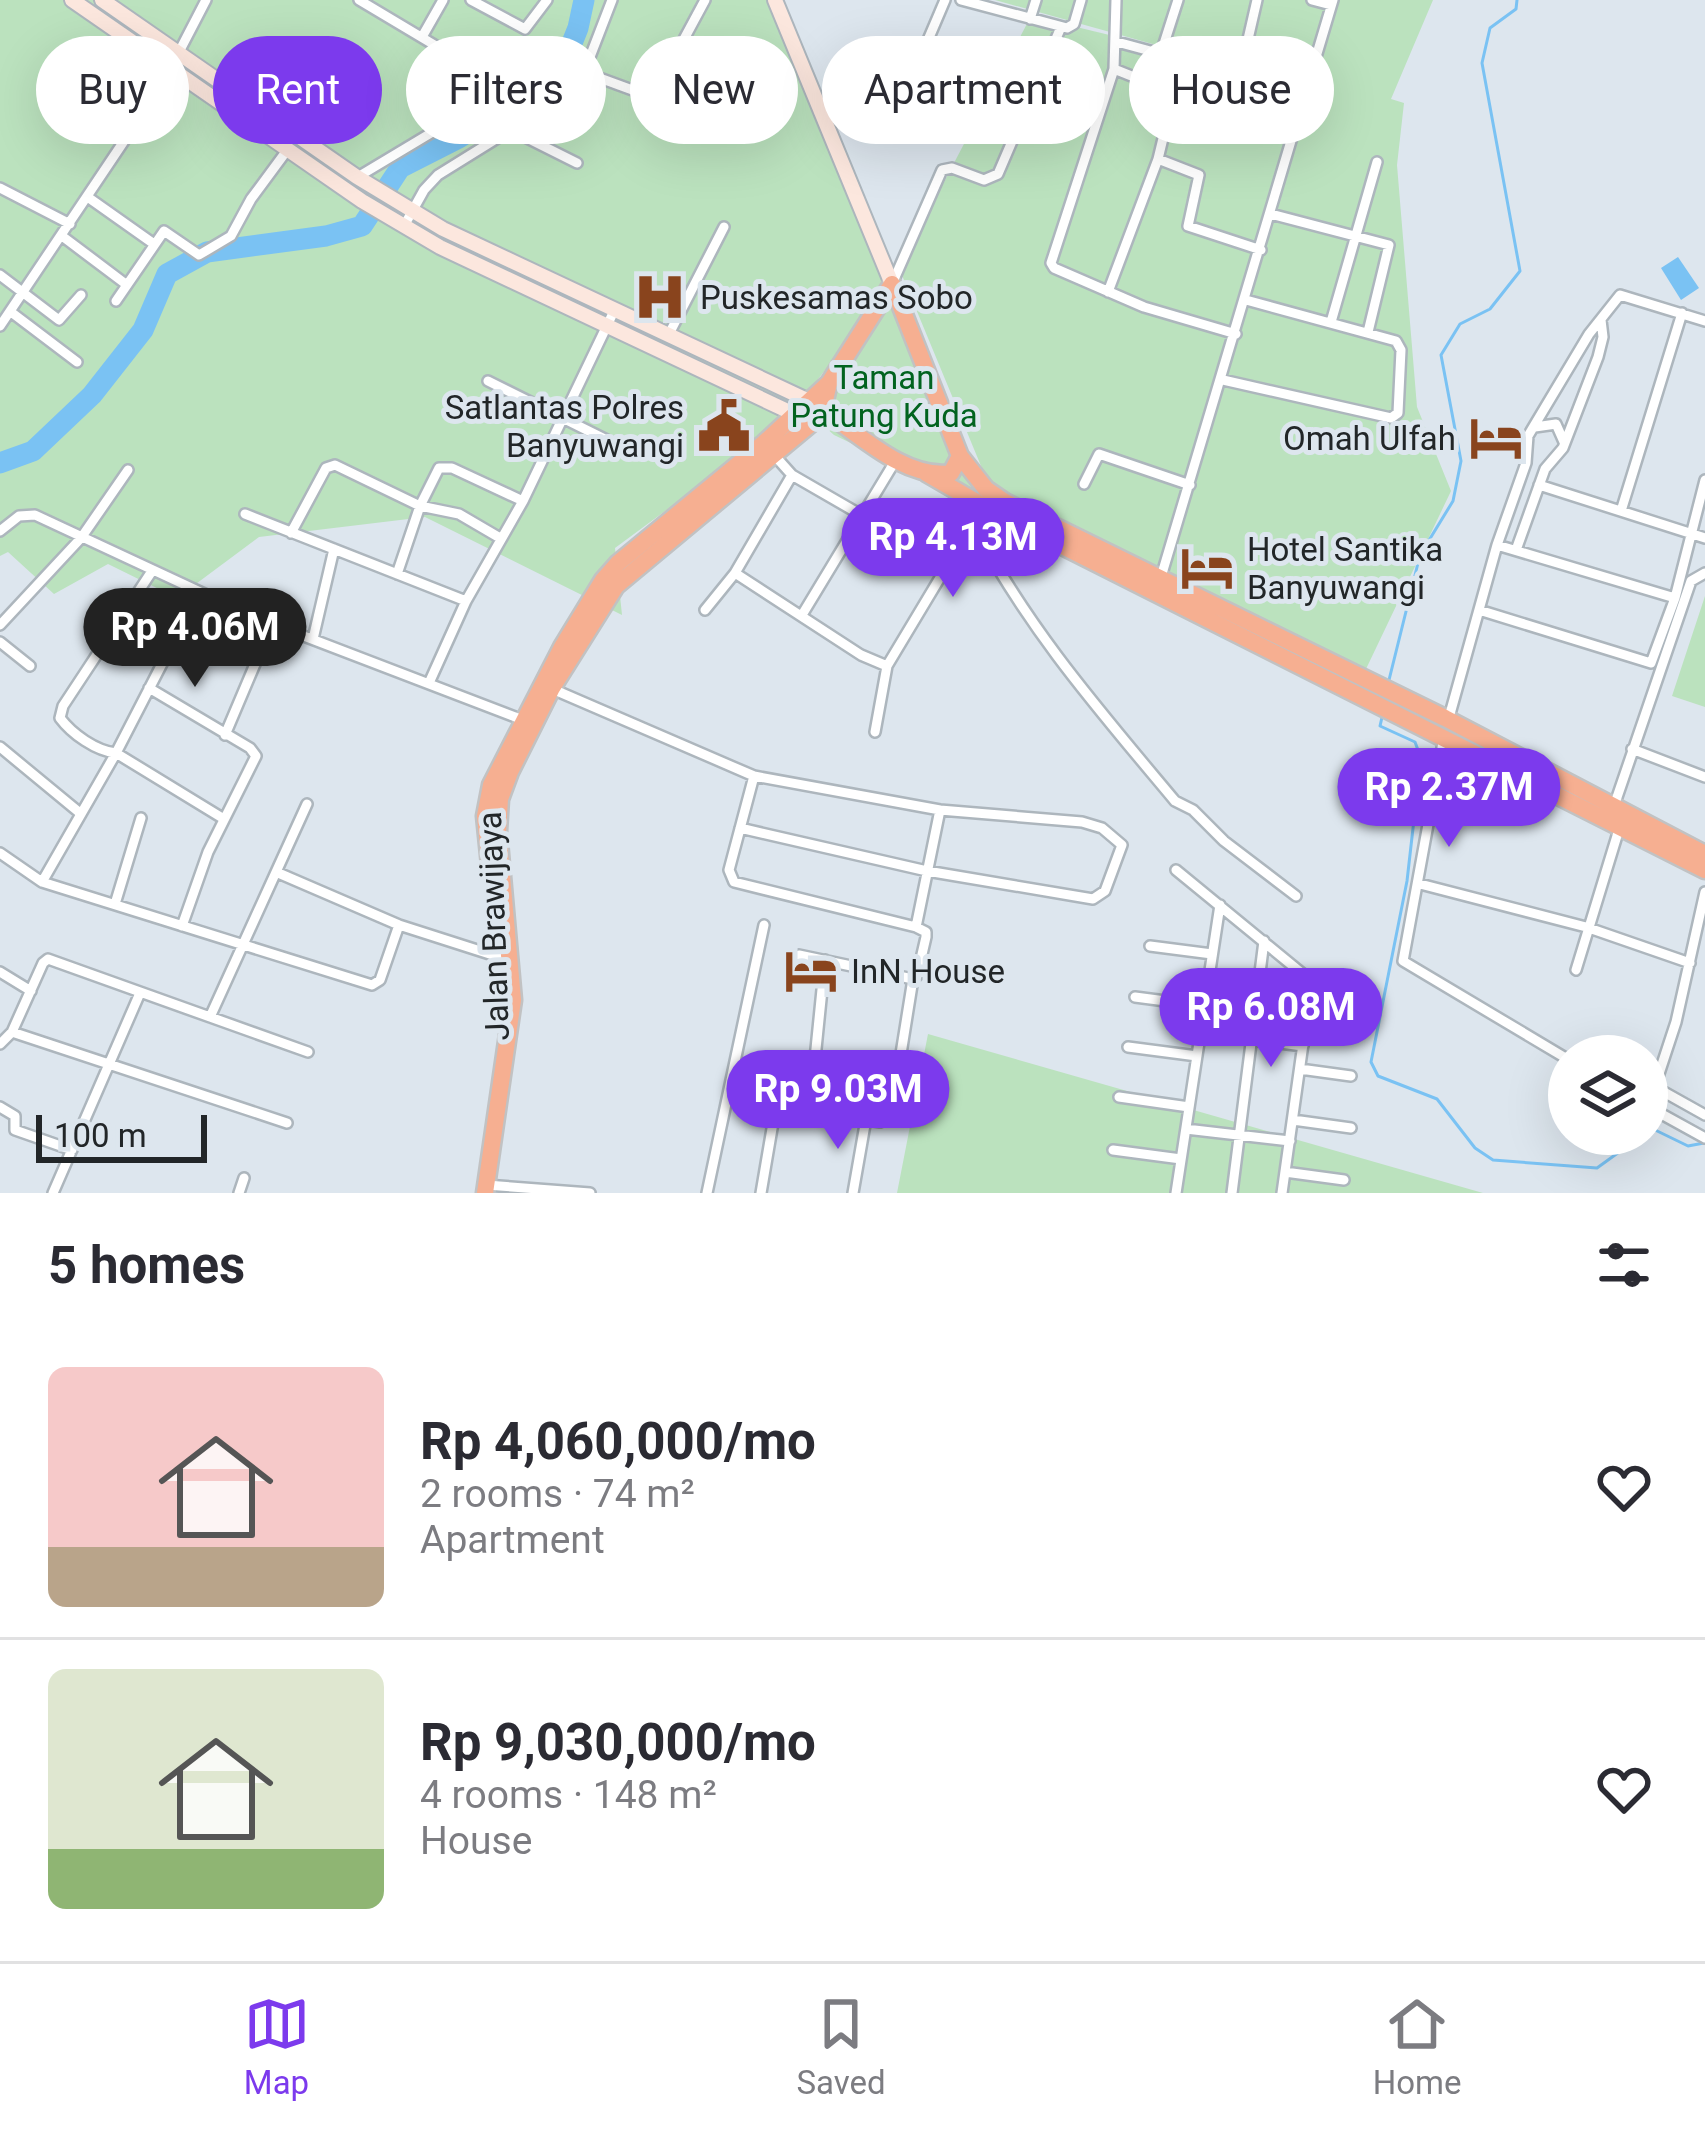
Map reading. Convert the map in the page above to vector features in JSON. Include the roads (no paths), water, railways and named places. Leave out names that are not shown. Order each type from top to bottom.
[{"type":"highway","name":"Jalan Brawijaya","points":[[482,1190],[502,1000],[485,816],[491,785],[523,720],[616,586],[809,411],[892,284]]},
{"type":"highway","points":[[892,284],[960,457],[986,489],[1161,577],[1347,679]]},
{"type":"highway","points":[[809,411],[983,506],[1614,806],[1705,854]]},
{"type":"highway","points":[[926,473],[951,472],[960,457]]},
{"type":"highway","name":"Jalan Brawijaya","points":[[482,1190],[513,1000],[498,814],[546,686]]},
{"type":"highway","points":[[1445,727],[1705,870]]},
{"type":"main road","points":[[72,0],[125,36]]},
{"type":"main road","points":[[102,0],[155,36]]},
{"type":"main road","points":[[775,0],[892,284]]},
{"type":"main road","points":[[189,59],[363,182],[443,229],[669,334],[809,411]]},
{"type":"main road","points":[[189,79],[403,225],[605,326],[809,411]]},
{"type":"street","points":[[187,36],[206,0]]},
{"type":"street","points":[[358,0],[419,36]]},
{"type":"street","points":[[423,36],[443,0]]},
{"type":"street","points":[[470,0],[525,29],[547,0]]},
{"type":"street","points":[[599,36],[612,0]]},
{"type":"street","points":[[606,80],[655,93],[705,0]]},
{"type":"street","points":[[930,36],[945,0]]},
{"type":"street","points":[[961,0],[1067,27]]},
{"type":"street","points":[[1030,19],[1036,0]]},
{"type":"street","points":[[892,284],[942,170],[952,168],[984,180],[998,174],[1081,0]]},
{"type":"street","points":[[1116,0],[1114,69],[1089,154],[1050,257],[1054,268],[1144,307],[1236,334]]},
{"type":"street","points":[[1166,36],[1178,0]]},
{"type":"street","points":[[1249,36],[1258,0]]},
{"type":"street","points":[[1312,0],[1332,3],[1322,36]]},
{"type":"street","points":[[1117,42],[1129,45]]},
{"type":"street","points":[[1108,292],[1158,159],[1174,93],[1114,69]]},
{"type":"street","points":[[0,326],[124,144]]},
{"type":"street","points":[[341,186],[363,182],[420,144]]},
{"type":"street","points":[[403,225],[408,207],[438,176],[489,144]]},
{"type":"street","points":[[539,144],[577,163]]},
{"type":"street","points":[[1161,577],[1291,144]]},
{"type":"street","points":[[116,301],[166,231],[199,255],[225,242],[288,149]]},
{"type":"street","points":[[1158,159],[1198,175],[1188,226],[1261,250]]},
{"type":"street","points":[[1331,322],[1377,162]]},
{"type":"street","points":[[0,188],[70,224]]},
{"type":"street","points":[[89,198],[154,244]]},
{"type":"street","points":[[1271,214],[1387,244],[1390,248],[1368,332]]},
{"type":"street","points":[[669,334],[724,226]]},
{"type":"street","points":[[62,236],[127,285]]},
{"type":"street","points":[[0,275],[60,321],[81,295]]},
{"type":"street","points":[[1548,1048],[1404,962],[1445,727],[1497,545],[1526,463],[1528,436],[1589,334],[1623,295],[1705,320]]},
{"type":"street","points":[[1222,380],[1394,417],[1398,413],[1400,345],[1246,300]]},
{"type":"street","points":[[428,683],[614,311]]},
{"type":"street","points":[[11,312],[77,362]]},
{"type":"street","points":[[1621,511],[1682,313]]},
{"type":"street","points":[[1516,550],[1545,469],[1561,453],[1598,357],[1601,320]]},
{"type":"street","points":[[488,381],[621,447]]},
{"type":"street","points":[[1535,427],[1556,424],[1564,443]]},
{"type":"street","points":[[768,448],[792,475],[863,516]]},
{"type":"street","points":[[1084,484],[1099,454],[1190,485]]},
{"type":"street","points":[[802,615],[897,458]]},
{"type":"street","points":[[291,533],[330,466],[420,506],[458,514],[500,538]]},
{"type":"street","points":[[397,574],[420,506],[443,466],[523,501]]},
{"type":"street","points":[[0,625],[81,538],[128,470]]},
{"type":"street","points":[[706,610],[735,573],[792,475]]},
{"type":"street","points":[[1479,610],[1651,663],[1675,598],[1705,479]]},
{"type":"street","points":[[1539,485],[1705,538]]},
{"type":"street","points":[[875,732],[886,666],[983,506]]},
{"type":"street","points":[[0,531],[28,514],[272,625],[523,720]]},
{"type":"street","points":[[245,514],[466,601]]},
{"type":"street","points":[[973,524],[1007,588],[1051,649],[1188,808],[1296,896]]},
{"type":"street","points":[[1497,545],[1675,598]]},
{"type":"street","points":[[313,639],[334,549]]},
{"type":"street","points":[[152,572],[63,706],[60,718],[104,752],[116,753],[224,819]]},
{"type":"street","points":[[735,573],[861,655],[886,666]]},
{"type":"street","points":[[1614,806],[1691,581],[1705,574]]},
{"type":"street","points":[[42,882],[116,753],[199,592]]},
{"type":"street","points":[[225,735],[272,625]]},
{"type":"street","points":[[0,642],[30,666]]},
{"type":"street","points":[[546,686],[754,776],[940,810],[1094,824],[1122,845],[1106,891],[1093,898],[927,871],[740,828]]},
{"type":"street","points":[[149,688],[256,756],[208,852],[182,926]]},
{"type":"street","points":[[0,747],[80,813]]},
{"type":"street","points":[[1632,749],[1705,777]]},
{"type":"street","points":[[754,776],[729,870],[734,882],[926,932],[913,979],[891,1116],[880,1122],[787,1103],[776,1111],[761,1193]]},
{"type":"street","points":[[210,1017],[308,804]]},
{"type":"street","points":[[916,927],[940,810]]},
{"type":"street","points":[[115,904],[141,818]]},
{"type":"street","points":[[1576,970],[1621,826]]},
{"type":"street","points":[[0,853],[42,882],[372,985],[380,980],[399,925]]},
{"type":"street","points":[[1176,870],[1360,1021],[1307,1017]]},
{"type":"street","points":[[276,872],[399,925],[499,957]]},
{"type":"street","points":[[1420,884],[1586,927],[1690,963]]},
{"type":"street","points":[[1668,1041],[1705,892]]},
{"type":"street","points":[[1176,1193],[1220,905]]},
{"type":"street","points":[[707,1193],[764,925]]},
{"type":"street","points":[[1232,1193],[1264,941]]},
{"type":"street","points":[[1150,946],[1212,954]]},
{"type":"street","points":[[799,955],[913,979]]},
{"type":"street","points":[[0,1044],[12,1032],[24,987],[49,959],[308,1052]]},
{"type":"street","points":[[809,1108],[824,960]]},
{"type":"street","points":[[0,972],[24,987]]},
{"type":"street","points":[[1282,1193],[1312,980]]},
{"type":"street","points":[[53,1193],[140,992]]},
{"type":"street","points":[[1136,997],[1204,1006]]},
{"type":"street","points":[[12,1032],[287,1123]]},
{"type":"street","points":[[1200,1033],[1303,1046]]},
{"type":"street","points":[[1128,1047],[1197,1056]]},
{"type":"street","points":[[1300,1069],[1352,1076]]},
{"type":"street","points":[[1668,1094],[1705,1114]]},
{"type":"street","points":[[1119,1097],[1189,1107]]},
{"type":"street","points":[[0,1107],[15,1116],[15,1130],[72,1150]]},
{"type":"street","points":[[1668,1118],[1700,1135]]},
{"type":"street","points":[[853,1193],[866,1119]]},
{"type":"street","points":[[1293,1120],[1351,1128]]},
{"type":"street","points":[[1186,1129],[1290,1141]]},
{"type":"street","points":[[1113,1150],[1181,1159]]},
{"type":"street","points":[[1286,1172],[1344,1180]]},
{"type":"street","points":[[239,1193],[244,1178]]},
{"type":"street","points":[[482,1190],[590,1193]]},
{"type":"water","points":[[1678,257],[1699,288],[1681,300],[1661,268]]},
{"type":"waterway","points":[[0,463],[33,451],[92,395],[143,330],[167,274],[207,252],[326,236],[362,226],[400,168],[459,138],[536,89],[564,63],[584,0]]},
{"type":"waterway","points":[[1389,680],[1420,555],[1453,501],[1461,461],[1441,355],[1460,324],[1490,309],[1520,271],[1482,63],[1490,28],[1516,9],[1517,0]]},
{"type":"waterway","points":[[1383,713],[1380,726],[1415,742],[1421,758],[1407,881],[1371,1062],[1378,1076],[1437,1099],[1475,1148],[1493,1160],[1597,1168],[1615,1155]]},
{"type":"waterway","points":[[1668,1136],[1688,1146],[1704,1143]]},
{"type":"place","name":"Puskesamas Sobo","points":[[660,297]]},
{"type":"place","name":"Satlantas Polres Banyuwangi","points":[[724,426]]},
{"type":"place","name":"Omah Ulfah","points":[[1496,438]]},
{"type":"place","name":"Hotel Santika Banyuwangi","points":[[1207,568]]},
{"type":"place","name":"InN House","points":[[811,971]]},
{"type":"park label","name":"Taman Patung Kuda","points":[[884,396]]}]
